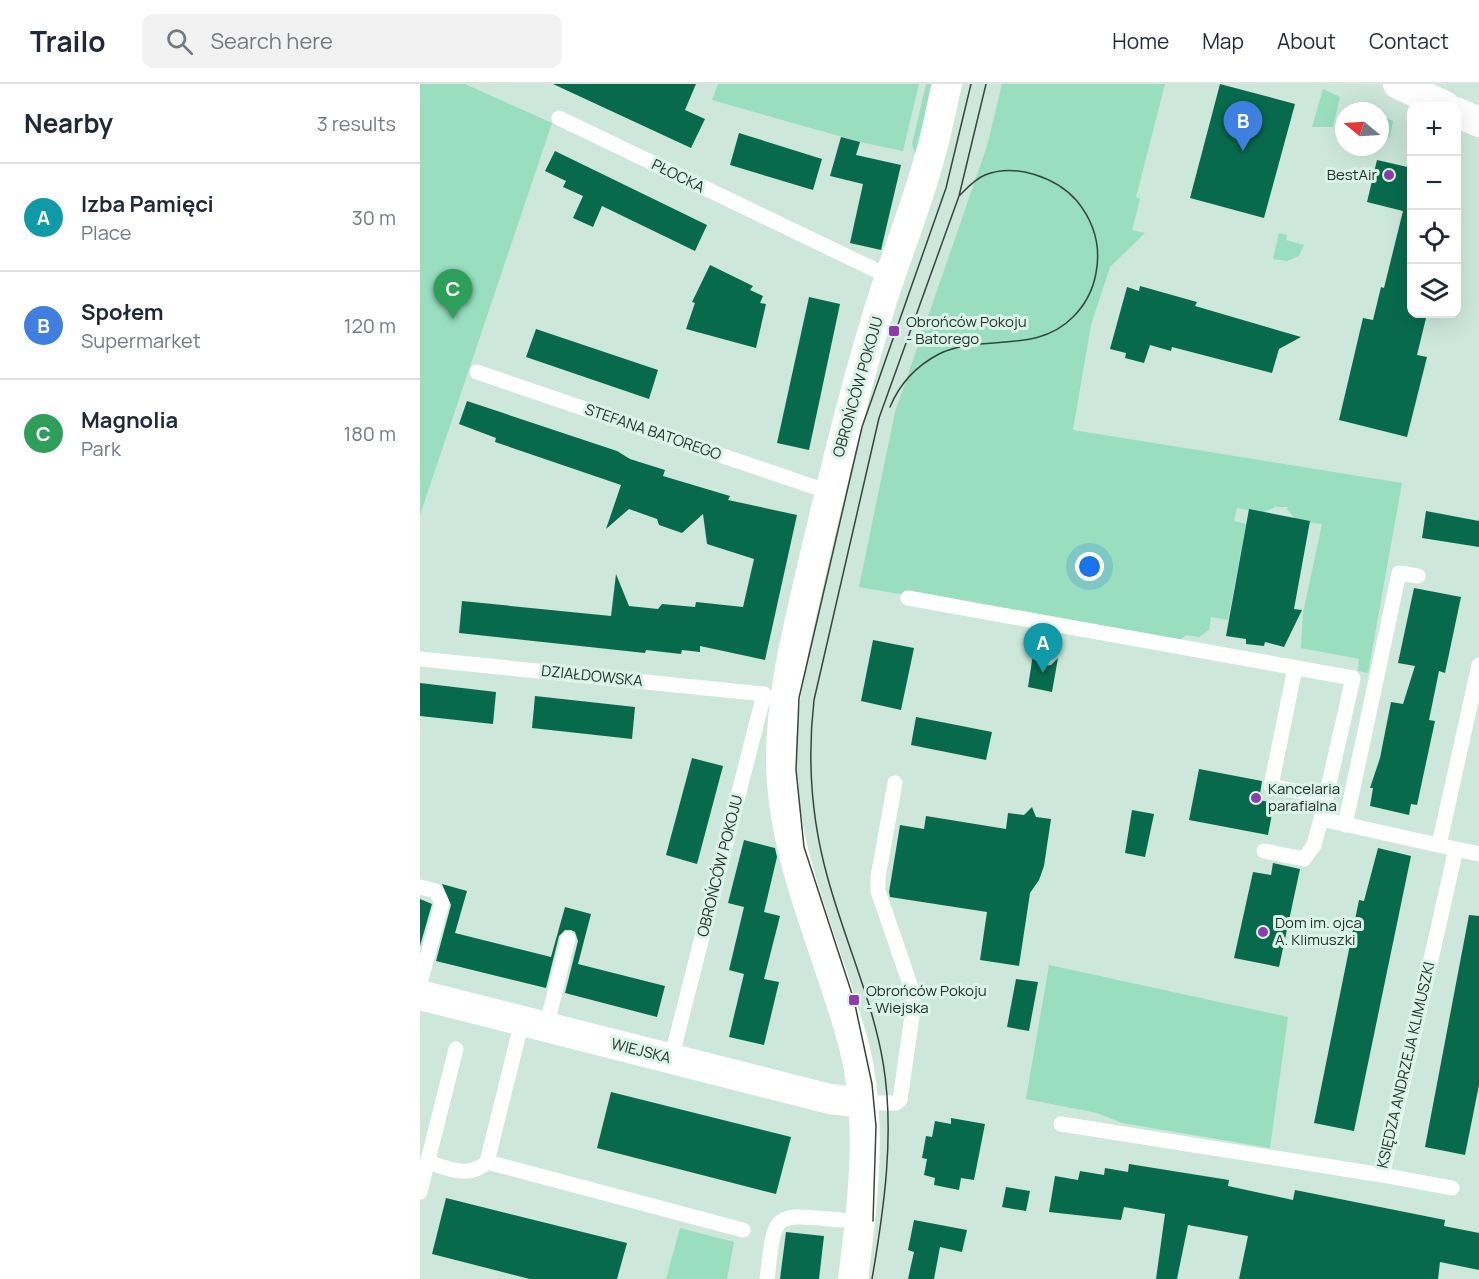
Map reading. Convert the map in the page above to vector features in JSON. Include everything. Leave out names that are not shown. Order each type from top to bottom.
[{"type":"street","name":"OBROŃCÓW POKOJU","points":[[853,1279],[864,1161],[863,1103],[854,1047],[811,916],[788,822],[775,695],[845,426],[890,277],[930,157],[947,84]]},
{"type":"street","points":[[1398,84],[1436,102]]},
{"type":"street","points":[[1461,114],[1479,123]]},
{"type":"street","name":"WIEJSKA","points":[[420,995],[830,1099],[863,1103]]},
{"type":"lane","name":"PŁOCKA","points":[[559,118],[795,238],[890,277]]},
{"type":"lane","name":"STEFANA BATOREGO","points":[[477,372],[829,492]]},
{"type":"lane","points":[[1264,852],[1304,859],[1333,822],[1374,682],[1399,573],[1418,576]]},
{"type":"lane","points":[[908,598],[1051,626],[1353,678],[1326,797],[1333,822]]},
{"type":"lane","points":[[1047,656],[1051,626]]},
{"type":"lane","name":"DZIAŁDOWSKA","points":[[420,659],[775,695]]},
{"type":"lane","points":[[1439,845],[1475,703],[1479,665]]},
{"type":"lane","points":[[1295,668],[1271,786],[1326,797]]},
{"type":"lane","name":"OBROŃCÓW POKOJU","points":[[671,1059],[775,695]]},
{"type":"lane","points":[[863,1103],[896,1103],[900,1100],[913,1009],[908,975],[878,891],[878,877],[895,783]]},
{"type":"lane","points":[[1333,822],[1479,854]]},
{"type":"lane","name":"KSIĘDZA ANDRZEJA KLIMUSZKI","points":[[1061,1124],[1382,1175],[1456,849]]},
{"type":"lane","points":[[420,886],[436,891],[442,903],[420,983]]},
{"type":"lane","points":[[428,1162],[460,1172],[471,1172],[486,1162],[534,1024],[568,939]]},
{"type":"lane","points":[[420,1192],[456,1050]]},
{"type":"lane","points":[[486,1162],[743,1230]]},
{"type":"lane","points":[[1382,1175],[1452,1188]]},
{"type":"lane","points":[[767,1279],[772,1231],[781,1220],[794,1216],[841,1220]]},
{"type":"green space","points":[[420,84],[465,84],[552,123],[420,515]]},
{"type":"green space","points":[[718,84],[919,84],[903,151],[860,142],[712,100]]},
{"type":"green space","points":[[926,84],[935,84],[915,154],[912,144]]},
{"type":"green space","points":[[1002,84],[1165,84],[1136,197],[1140,199],[1132,230],[1145,233],[1110,267],[1091,325],[1073,430],[1402,483],[1368,673],[1358,671],[1359,659],[1301,648],[1303,613],[1322,524],[1296,520],[1287,509],[1288,507],[1276,507],[1275,504],[1275,507],[1262,513],[1237,508],[1234,521],[1246,524],[1228,620],[1211,617],[1209,630],[1199,637],[1186,635],[1178,642],[859,587],[895,412],[987,146]]},
{"type":"green space","points":[[1323,89],[1340,97],[1339,102],[1335,102],[1333,127],[1312,127]]},
{"type":"green space","points":[[1389,119],[1393,121],[1389,138]]},
{"type":"green space","points":[[1279,233],[1287,235],[1286,240],[1304,245],[1299,256],[1287,261],[1273,259]]},
{"type":"green space","points":[[1049,965],[1288,1017],[1270,1148],[1122,1123],[1097,1113],[1026,1099]]},
{"type":"green space","points":[[680,1228],[734,1242],[727,1279],[666,1279]]},
{"type":"building","points":[[553,84],[696,84],[685,110],[705,119],[691,148]]},
{"type":"building","points":[[1220,84],[1295,104],[1264,218],[1190,198]]},
{"type":"building","points":[[739,133],[822,159],[813,190],[730,165]]},
{"type":"building","points":[[841,137],[860,142],[856,155],[901,165],[881,250],[850,243],[863,184],[830,176]]},
{"type":"building","points":[[555,151],[707,225],[695,251],[602,206],[593,227],[573,218],[583,196],[563,187],[566,181],[545,171]]},
{"type":"building","points":[[1377,160],[1407,167],[1407,318],[1426,318],[1417,355],[1427,357],[1407,437],[1339,420],[1363,318],[1373,320],[1381,287],[1384,288],[1403,211],[1367,202]]},
{"type":"building","points":[[710,265],[753,286],[750,290],[763,296],[760,303],[766,304],[756,348],[686,329],[695,303],[692,302]]},
{"type":"building","points":[[1140,286],[1197,302],[1195,306],[1301,337],[1279,349],[1272,373],[1172,347],[1171,351],[1150,345],[1144,363],[1125,358],[1126,353],[1110,349],[1127,287],[1139,291]]},
{"type":"building","points":[[809,297],[840,304],[809,450],[777,443]]},
{"type":"building","points":[[536,329],[658,370],[649,399],[526,357]]},
{"type":"building","points":[[467,401],[617,451],[630,459],[665,470],[663,476],[730,496],[728,500],[797,515],[765,660],[700,646],[700,652],[682,650],[681,654],[646,650],[645,653],[459,633],[462,601],[611,616],[616,574],[629,606],[658,609],[662,604],[695,607],[696,602],[743,607],[754,559],[707,544],[703,514],[682,533],[659,525],[657,519],[629,509],[606,529],[621,485],[495,442],[496,438],[459,424]]},
{"type":"building","points":[[1249,509],[1310,521],[1294,609],[1302,610],[1284,647],[1265,642],[1264,646],[1246,644],[1246,639],[1226,636]]},
{"type":"building","points":[[1426,511],[1479,521],[1479,547],[1422,538]]},
{"type":"building","points":[[1414,588],[1461,597],[1445,673],[1439,671],[1429,720],[1435,721],[1417,805],[1411,804],[1409,815],[1370,806],[1373,788],[1370,788],[1380,758],[1391,702],[1403,704],[1415,666],[1398,663]]},
{"type":"building","points":[[873,640],[914,648],[901,710],[861,701]]},
{"type":"building","points":[[1033,654],[1037,655],[1038,660],[1045,666],[1051,665],[1058,658],[1052,692],[1028,687]]},
{"type":"building","points":[[420,683],[496,692],[493,724],[420,716]]},
{"type":"building","points":[[535,696],[635,707],[632,739],[532,728]]},
{"type":"building","points":[[916,717],[992,732],[986,760],[911,745]]},
{"type":"building","points":[[692,758],[723,766],[697,864],[666,855]]},
{"type":"building","points":[[1199,769],[1262,781],[1259,800],[1274,803],[1268,835],[1189,820]]},
{"type":"building","points":[[1032,807],[1036,817],[1051,819],[1044,866],[1039,880],[1030,893],[1019,966],[980,960],[987,912],[890,897],[900,825],[924,829],[926,816],[1006,829],[1008,813],[1024,815]]},
{"type":"building","points":[[1132,810],[1154,814],[1145,857],[1125,853]]},
{"type":"building","points":[[744,840],[775,848],[777,857],[764,912],[780,916],[764,979],[779,982],[764,1045],[729,1037],[744,974],[729,970],[744,907],[728,903]]},
{"type":"building","points":[[1378,848],[1411,856],[1354,1131],[1314,1123],[1359,900],[1364,901]]},
{"type":"building","name":"Dom im. ojca A. Klimuszki","points":[[1273,863],[1300,869],[1279,967],[1234,958],[1253,872],[1271,875]]},
{"type":"building","points":[[442,884],[467,891],[455,933],[551,957],[565,907],[591,914],[578,964],[665,986],[657,1017],[565,993],[578,941],[575,932],[571,930],[565,930],[559,936],[546,988],[436,961],[451,905]]},
{"type":"building","points":[[420,899],[432,904],[420,946]]},
{"type":"building","points":[[1469,915],[1479,916],[1479,1085],[1465,1155],[1425,1147]]},
{"type":"building","points":[[1016,979],[1038,982],[1029,1031],[1007,1027]]},
{"type":"building","points":[[611,1092],[791,1137],[776,1194],[597,1148]]},
{"type":"building","points":[[951,1118],[985,1124],[974,1180],[961,1178],[959,1190],[934,1185],[935,1178],[924,1175],[927,1159],[922,1158],[926,1136],[932,1137],[935,1121],[951,1124]]},
{"type":"building","points":[[1129,1164],[1229,1180],[1228,1186],[1293,1200],[1295,1190],[1445,1220],[1444,1226],[1479,1233],[1479,1270],[1440,1262],[1438,1279],[1239,1279],[1248,1236],[1188,1225],[1177,1279],[1156,1279],[1165,1214],[1124,1207],[1121,1220],[1049,1212],[1055,1176],[1078,1180],[1080,1171],[1104,1175],[1105,1168],[1128,1172]]},
{"type":"building","points":[[1006,1187],[1030,1191],[1026,1211],[1002,1207]]},
{"type":"building","points":[[446,1198],[627,1243],[617,1279],[530,1279],[432,1254]]},
{"type":"building","points":[[914,1220],[967,1230],[962,1252],[940,1247],[934,1279],[908,1279],[914,1252],[908,1250]]},
{"type":"building","points":[[786,1232],[824,1236],[819,1279],[780,1279]]},
{"type":"tram line","points":[[873,1221],[876,1126],[872,1084],[854,1000],[804,847],[796,770],[799,698],[862,427],[946,188],[971,84]]},
{"type":"tram line","points":[[872,1279],[886,1171],[888,1143],[886,1089],[883,1062],[872,1016],[822,857],[812,790],[811,745],[814,700],[879,418],[959,196],[986,84]]},
{"type":"tram line","points":[[890,407],[904,383],[916,370],[939,354],[973,345],[1026,340],[1058,329],[1073,317],[1085,302],[1093,285],[1098,254],[1092,226],[1077,201],[1058,185],[1034,174],[997,172],[978,179],[960,195]]},
{"type":"place","name":"Społem","points":[[1243,151]]},
{"type":"place","name":"BestAir","points":[[1389,175]]},
{"type":"place","name":"Magnolia","points":[[453,319]]},
{"type":"place","name":"Obrońców Pokoju - Batorego","points":[[894,331]]},
{"type":"place","name":"Izba Pamięci","points":[[1043,673]]},
{"type":"place","name":"Kancelaria parafialna","points":[[1256,798]]},
{"type":"place","name":"Dom im. ojca A. Klimuszki","points":[[1263,932]]},
{"type":"place","name":"Obrońców Pokoju - Wiejska","points":[[854,1000]]}]
